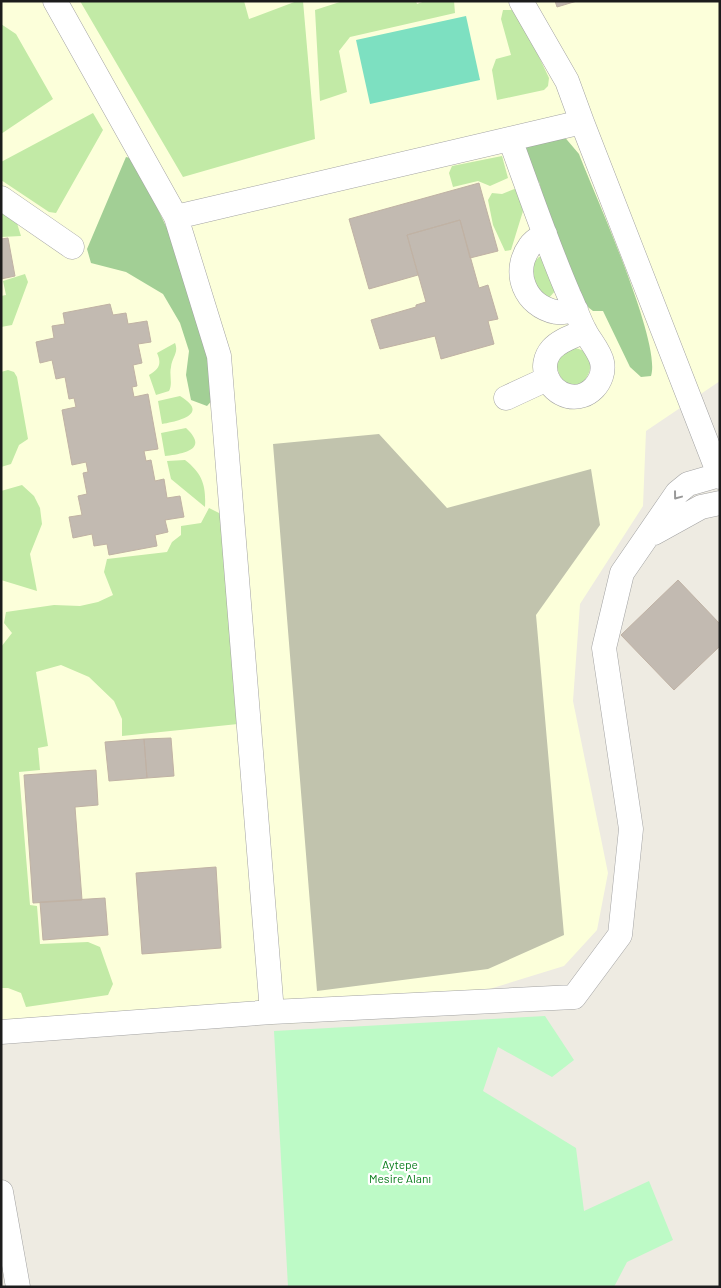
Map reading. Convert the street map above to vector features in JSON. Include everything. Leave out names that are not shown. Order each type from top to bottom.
[{"type":"lane","points":[[54,1],[176,217],[219,356],[272,1012]]},
{"type":"lane","points":[[1,1032],[272,1012],[574,997],[620,935],[631,829],[604,648],[622,573],[677,493],[688,484],[719,476],[567,81],[521,1]]},
{"type":"lane","points":[[176,217],[582,122]]},
{"type":"lane","points":[[510,139],[545,234],[580,320],[602,362],[602,373],[599,383],[592,391],[583,396],[572,397],[562,394],[553,388],[547,379],[545,369],[546,358],[552,349],[580,320]]},
{"type":"lane","points":[[1,198],[72,247]]},
{"type":"lane","points":[[545,234],[530,244],[522,260],[521,278],[528,295],[541,307],[580,320]]},
{"type":"lane","points":[[506,398],[547,379]]},
{"type":"lane","points":[[648,536],[701,507],[720,502]]},
{"type":"lane","points":[[1,1192],[18,1287]]},
{"type":"shaded area","points":[[1,1],[720,1],[720,381],[646,431],[643,506],[580,604],[573,701],[608,873],[597,930],[564,966],[483,991],[304,1023],[1,1035]]},
{"type":"shaded area","points":[[379,434],[447,508],[591,469],[600,525],[536,615],[564,935],[488,969],[317,991],[273,444]]},
{"type":"green space","points":[[80,1],[244,1],[249,19],[297,1],[303,1],[315,139],[183,177]]},
{"type":"green space","points":[[343,1],[416,1],[417,4],[425,1],[454,1],[455,13],[350,37],[339,51],[347,92],[320,101],[315,10]]},
{"type":"green space","points":[[503,10],[513,10],[526,29],[549,78],[548,86],[544,90],[497,100],[492,70],[496,59],[511,55],[501,19]]},
{"type":"green space","points":[[466,16],[480,80],[370,104],[356,40]]},
{"type":"green space","points":[[1,24],[16,34],[53,99],[1,134]]},
{"type":"green space","points":[[93,113],[103,130],[56,213],[49,212],[1,180],[1,162]]},
{"type":"green space","points":[[515,126],[562,134],[579,154],[625,267],[637,302],[652,359],[651,376],[641,377],[630,367],[603,311],[593,311],[584,304],[557,244],[539,182],[530,173]]},
{"type":"green space","points":[[502,156],[508,178],[490,186],[478,181],[453,187],[449,173],[452,166]]},
{"type":"green space","points":[[126,157],[134,159],[182,260],[198,304],[216,396],[207,406],[191,400],[186,375],[189,351],[180,323],[163,294],[126,272],[91,263],[87,249]]},
{"type":"green space","points":[[517,188],[523,211],[511,250],[505,251],[493,225],[488,200],[492,193],[502,194]]},
{"type":"green space","points":[[1,208],[16,220],[21,236],[1,237]]},
{"type":"green space","points":[[539,257],[544,257],[556,290],[547,300],[540,297],[529,267]]},
{"type":"green space","points":[[25,274],[28,282],[12,325],[1,327],[1,296],[6,295],[3,281]]},
{"type":"green space","points":[[175,343],[176,352],[172,364],[169,391],[156,395],[149,375],[159,366],[157,353]]},
{"type":"green space","points":[[575,348],[588,355],[590,366],[586,379],[575,388],[561,378],[556,362],[564,352]]},
{"type":"green space","points":[[8,370],[14,372],[17,377],[28,439],[19,445],[11,464],[1,467],[1,372]]},
{"type":"green space","points":[[180,396],[189,402],[192,412],[183,419],[162,424],[158,401]]},
{"type":"green space","points":[[186,428],[193,435],[195,441],[191,450],[165,456],[161,433]]},
{"type":"green space","points":[[185,460],[200,475],[205,493],[205,507],[171,479],[167,461]]},
{"type":"green space","points":[[22,485],[34,496],[40,508],[42,524],[30,554],[37,591],[1,580],[1,491]]},
{"type":"green space","points":[[209,508],[225,516],[238,724],[122,736],[122,719],[114,701],[89,677],[61,665],[36,672],[48,746],[38,748],[40,770],[19,772],[30,905],[37,906],[40,944],[88,942],[100,947],[113,984],[108,995],[26,1007],[21,993],[8,988],[1,988],[1,647],[12,633],[4,623],[6,612],[54,605],[80,606],[98,602],[113,595],[104,572],[107,559],[167,552],[172,542],[181,535],[181,526],[201,523]]},
{"type":"green space","name":"Aytepe Mesire Alanı","points":[[545,1016],[574,1060],[552,1077],[498,1047],[483,1091],[576,1148],[584,1211],[649,1181],[673,1240],[627,1262],[614,1287],[288,1287],[274,1031]]},
{"type":"building","points":[[555,1],[577,1],[557,7]]},
{"type":"building","points":[[479,183],[498,251],[470,258],[460,220],[407,235],[418,275],[369,289],[349,219]]},
{"type":"building","points":[[460,220],[479,288],[488,285],[498,319],[488,321],[494,344],[441,359],[435,336],[380,349],[371,320],[416,307],[416,305],[426,302],[407,235]]},
{"type":"building","points":[[8,238],[15,276],[1,279],[1,239]]},
{"type":"building","points":[[110,304],[113,315],[126,313],[128,324],[147,321],[151,342],[138,344],[142,363],[133,365],[137,386],[132,387],[134,397],[148,394],[158,449],[144,451],[146,461],[151,460],[155,481],[164,479],[167,498],[180,496],[184,517],[165,520],[168,532],[155,535],[157,546],[109,555],[107,544],[94,546],[92,534],[73,538],[69,517],[82,515],[78,496],[87,494],[83,473],[88,472],[86,462],[72,465],[62,410],[76,407],[74,398],[69,399],[65,377],[56,379],[52,360],[40,363],[36,342],[54,338],[52,326],[65,324],[63,313]]},
{"type":"building","points":[[678,580],[720,624],[720,646],[674,690],[621,635]]},
{"type":"building","points":[[171,738],[174,776],[147,778],[144,739]]},
{"type":"building","points":[[144,739],[147,778],[109,781],[105,742]]},
{"type":"building","points":[[96,770],[98,805],[75,807],[82,900],[33,903],[24,775]]},
{"type":"building","points":[[216,867],[221,948],[142,954],[136,873]]},
{"type":"building","points":[[105,898],[108,935],[43,940],[40,902]]}]
